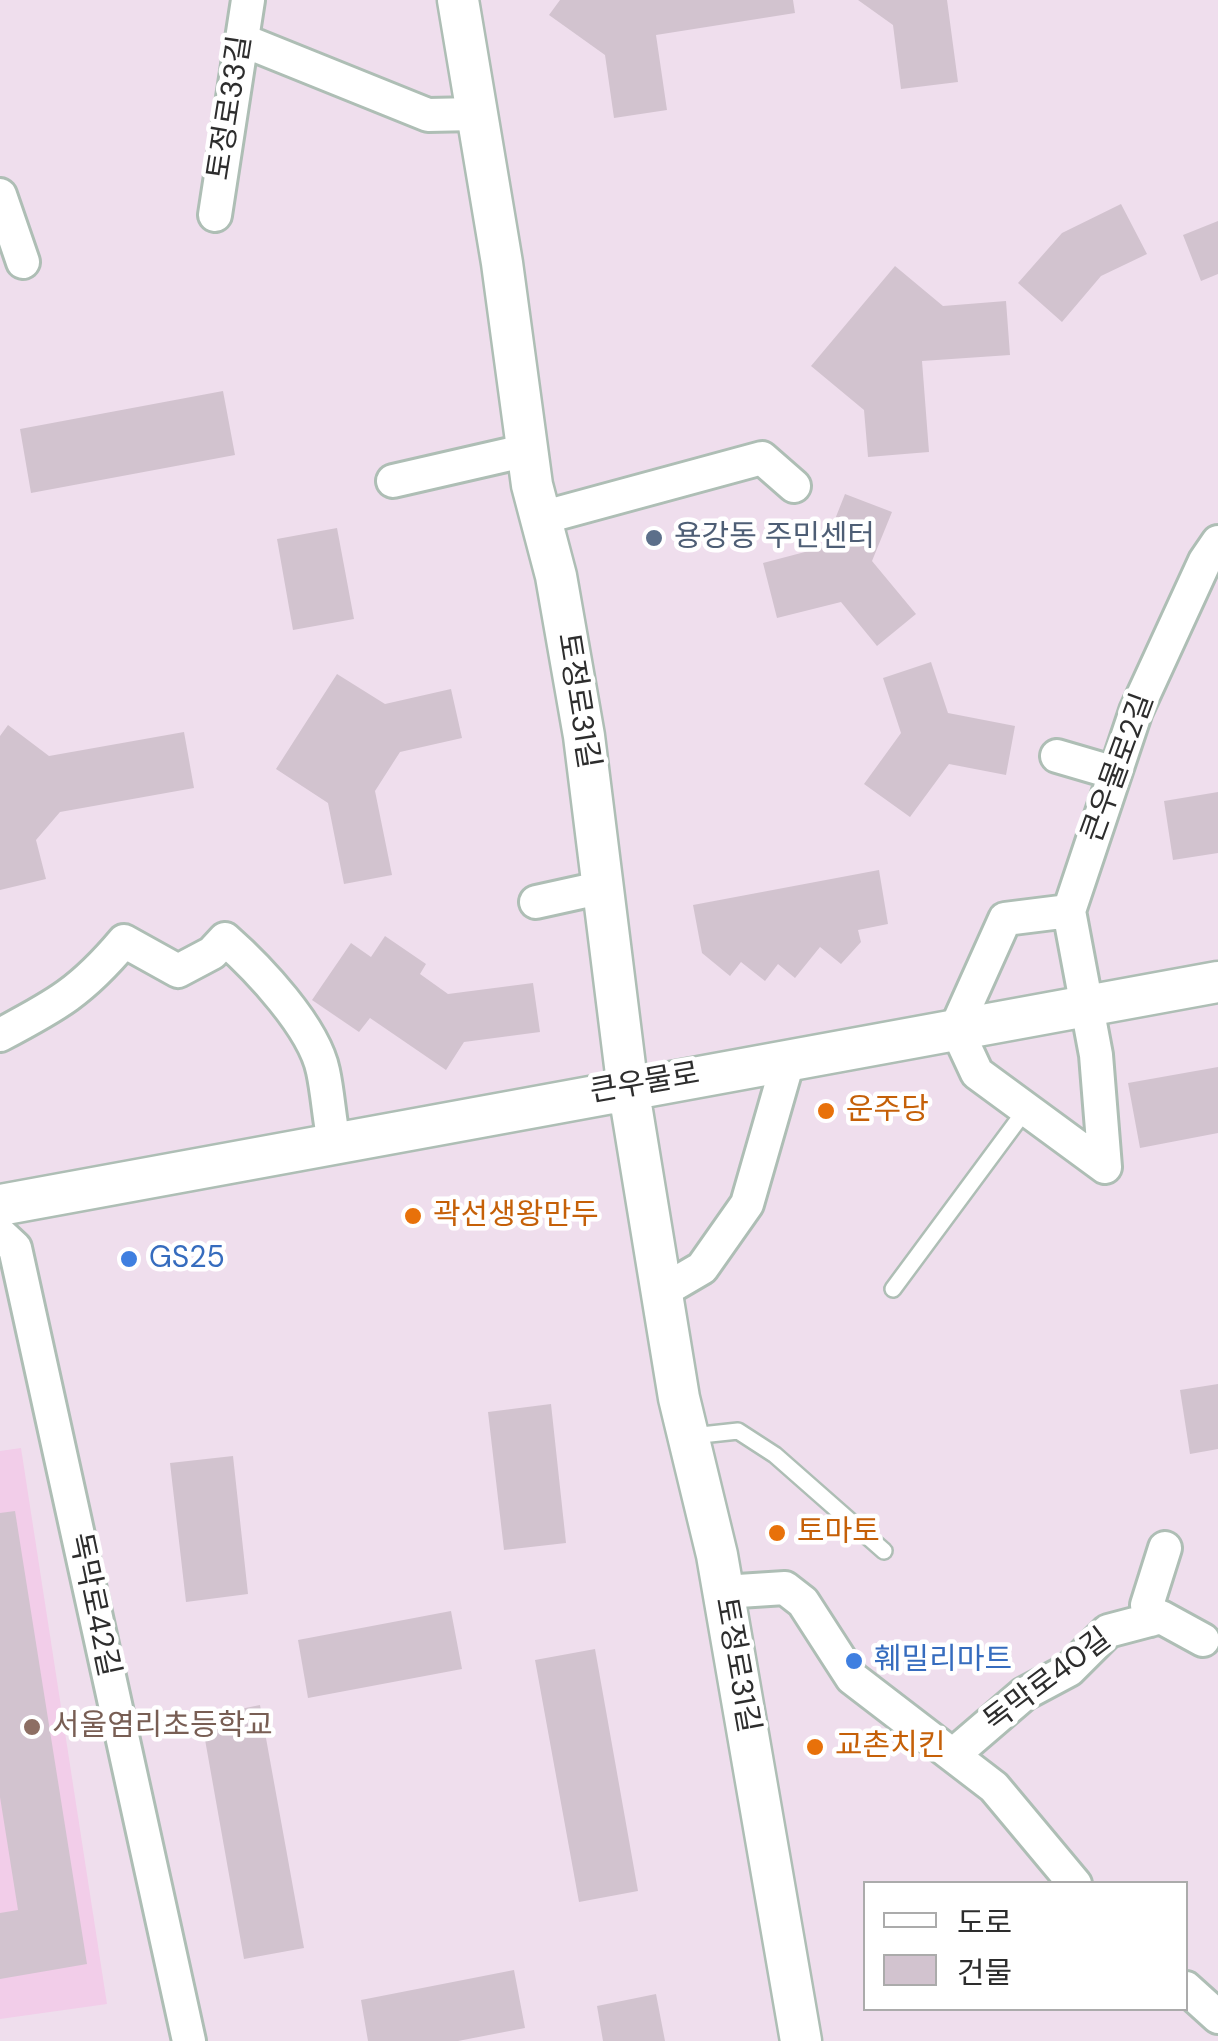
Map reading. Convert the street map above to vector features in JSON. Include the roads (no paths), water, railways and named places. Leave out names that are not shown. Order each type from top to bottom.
[{"type":"street","name":"토정로33길","points":[[215,215],[248,0]]},
{"type":"street","name":"토정로31길","points":[[458,0],[502,263],[528,450],[581,718],[628,1087],[661,1292],[688,1436],[724,1592],[801,2041]]},
{"type":"street","points":[[242,40],[428,115],[475,114]]},
{"type":"street","points":[[0,195],[22,262]]},
{"type":"street","points":[[393,482],[528,450]]},
{"type":"street","points":[[542,518],[762,458],[794,486]]},
{"type":"street","name":"큰우물로2길","points":[[1069,911],[1136,711],[1218,542]]},
{"type":"street","points":[[1058,756],[1116,773]]},
{"type":"street","points":[[536,902],[604,887]]},
{"type":"street","points":[[1069,911],[1089,1005],[1105,1167],[1024,1112],[977,1073],[956,1028],[1005,919],[1069,911]]},
{"type":"street","points":[[0,1036],[67,1000],[90,982],[124,941],[178,971],[212,953],[225,939],[254,964],[313,1044],[323,1070],[334,1142]]},
{"type":"street","name":"큰우물로","points":[[0,1205],[1218,982]]},
{"type":"street","points":[[661,1292],[702,1268],[747,1204],[789,1058]]},
{"type":"street","name":"독막로42길","points":[[0,1234],[15,1248],[189,2041]]},
{"type":"street","points":[[1150,1620],[1147,1605],[1165,1548]]},
{"type":"street","name":"독막로40길","points":[[724,1592],[785,1588],[803,1602],[852,1678],[994,1788],[1072,1881]]},
{"type":"street","name":"독막로40길","points":[[953,1755],[1024,1694],[1069,1670],[1108,1632],[1161,1617],[1204,1640]]},
{"type":"street","points":[[1188,1990],[1218,2017]]},
{"type":"lane","points":[[894,1289],[1024,1112]]},
{"type":"lane","points":[[688,1436],[738,1431],[775,1454],[884,1551]]},
{"type":"place","name":"용강동 주민센터","points":[[654,538]]},
{"type":"place","name":"운주당","points":[[826,1111]]},
{"type":"place","name":"곽선생왕만두","points":[[413,1216]]},
{"type":"place","name":"GS25","points":[[129,1259]]},
{"type":"place","name":"토마토","points":[[777,1533]]},
{"type":"place","name":"훼밀리마트","points":[[854,1661]]},
{"type":"place","name":"서울염리초등학교","points":[[32,1727]]},
{"type":"place","name":"교촌치킨","points":[[815,1747]]}]
